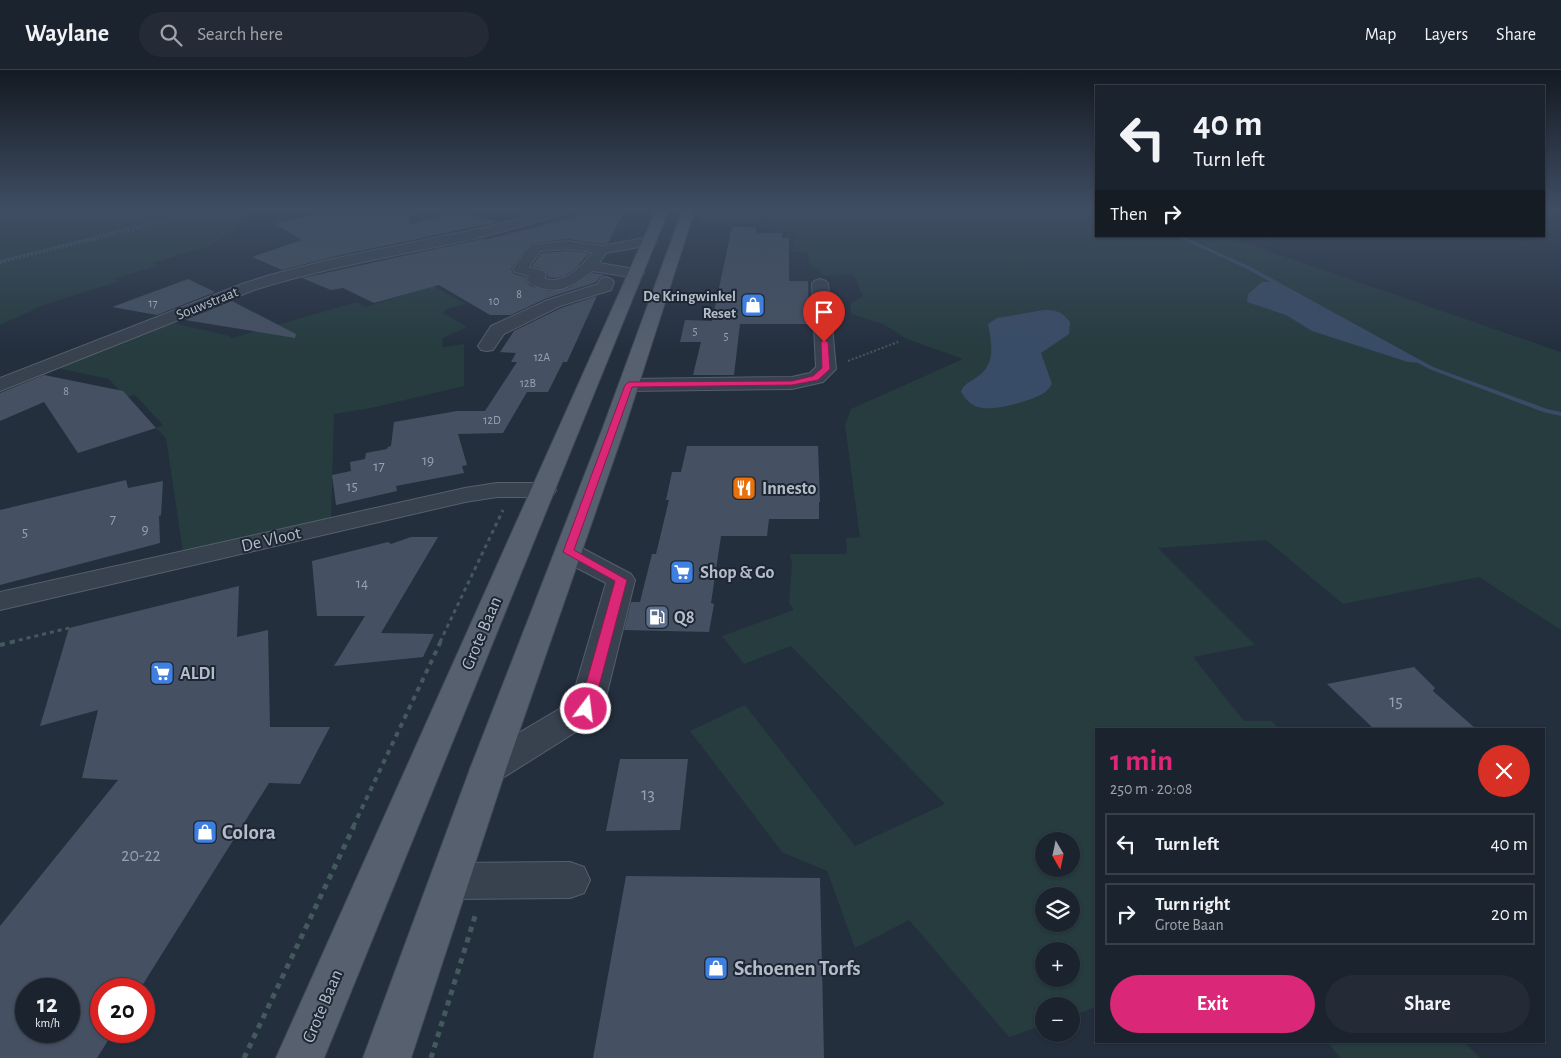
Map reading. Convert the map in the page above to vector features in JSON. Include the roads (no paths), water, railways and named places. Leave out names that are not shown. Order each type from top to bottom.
[{"type":"main road","name":"Grote Baan","points":[[300,1058],[529,490],[644,255]]},
{"type":"main road","points":[[387,1058],[488,769],[629,385],[673,255]]},
{"type":"street","name":"Souwstraat","points":[[0,385],[248,287],[284,275],[372,255]]},
{"type":"street","points":[[530,255],[520,269],[538,274],[535,280],[548,287],[561,286],[590,266],[597,255]]},
{"type":"street","points":[[590,266],[634,276]]},
{"type":"street","points":[[487,346],[497,330],[554,303],[605,287],[599,284],[634,276]]},
{"type":"street","points":[[629,385],[792,383],[816,378],[826,369],[820,284]]},
{"type":"street","name":"De Vloot","points":[[0,601],[465,495],[497,490],[529,490]]},
{"type":"street","points":[[488,769],[586,709],[621,580],[568,552]]},
{"type":"street","points":[[449,881],[570,880]]},
{"type":"water","points":[[1262,282],[1275,282],[1421,363],[1408,362],[1312,331],[1286,315],[1247,302],[1248,294]]},
{"type":"water","points":[[1044,310],[1059,312],[1070,322],[1069,334],[1041,353],[1052,384],[1049,388],[1038,396],[1005,406],[983,408],[970,403],[961,392],[965,385],[983,372],[990,360],[991,339],[988,324],[997,318]]},
{"type":"waterway","points":[[0,261],[24,255]]},
{"type":"waterway","points":[[1220,255],[1249,268],[1431,368],[1545,411],[1561,414]]},
{"type":"place","name":"De Kringwinkel Reset","points":[[753,305]]},
{"type":"place","name":"Innesto","points":[[744,488]]},
{"type":"place","name":"Shop & Go","points":[[682,572]]},
{"type":"place","name":"Q8","points":[[657,617]]},
{"type":"place","name":"ALDI","points":[[162,673]]},
{"type":"place","name":"Colora","points":[[205,832]]},
{"type":"place","name":"Schoenen Torfs","points":[[716,968]]}]
